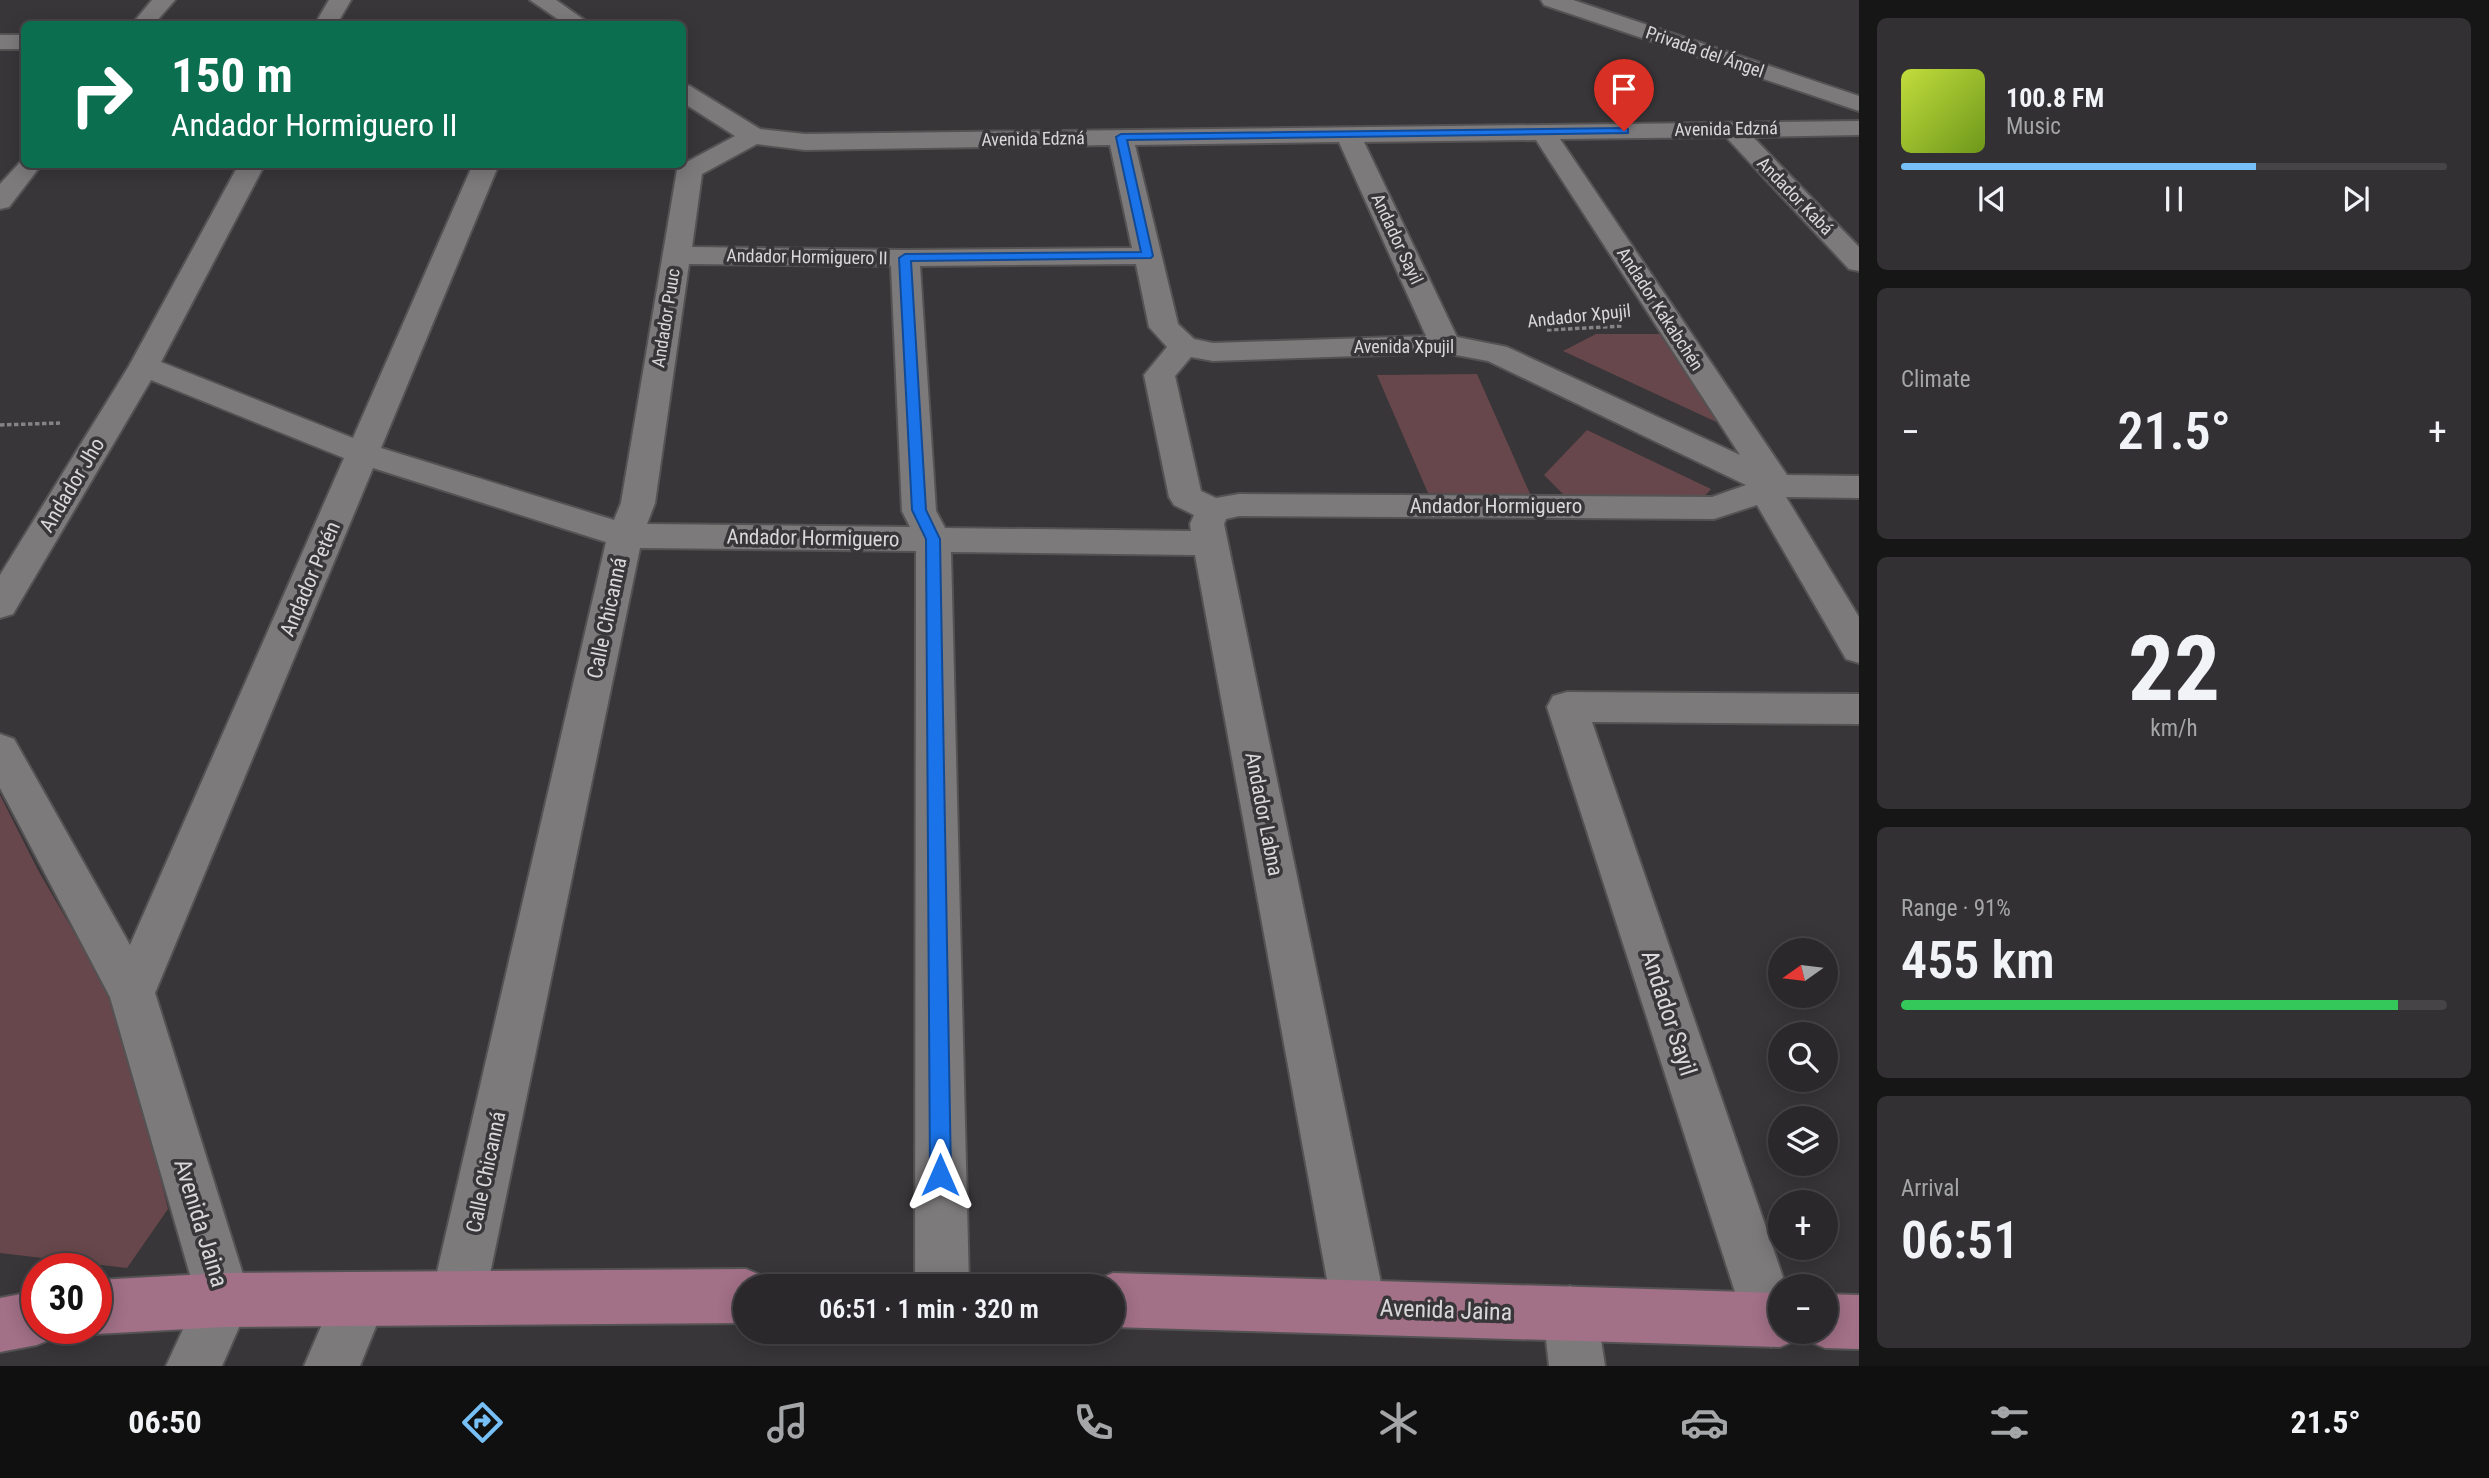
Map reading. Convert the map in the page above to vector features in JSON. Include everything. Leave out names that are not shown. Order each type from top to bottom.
[{"type":"main road","name":"Avenida Jaina","points":[[224,1300],[733,1296]]},
{"type":"main road","points":[[0,1297],[21,1299]]},
{"type":"main road","points":[[112,1306],[224,1300]]},
{"type":"main road","name":"Avenida Jaina","points":[[1125,1300],[1768,1320]]},
{"type":"main road","points":[[0,1325],[21,1321]]},
{"type":"main road","points":[[1838,1321],[1859,1322]]},
{"type":"street","points":[[146,21],[164,0]]},
{"type":"street","points":[[329,21],[340,0]]},
{"type":"street","name":"Privada del Ángel","points":[[1552,0],[1859,104]]},
{"type":"street","points":[[546,11],[571,21]]},
{"type":"street","points":[[0,42],[21,42]]},
{"type":"street","name":"Avenida Edzná","points":[[686,94],[753,136],[805,142],[1859,128]]},
{"type":"street","name":"Andador Kabá","points":[[1732,129],[1859,263]]},
{"type":"street","name":"Andador Kakabchén","points":[[1543,132],[1670,323],[1771,488],[1859,649]]},
{"type":"street","name":"Andador Sayil","points":[[1348,134],[1445,344]]},
{"type":"street","name":"Andador Puuc","points":[[625,536],[638,503],[690,170],[753,136]]},
{"type":"street","points":[[1121,137],[1164,327],[1184,346],[1159,374],[1186,497],[1212,527]]},
{"type":"street","points":[[0,201],[27,168]]},
{"type":"street","points":[[144,366],[250,168]]},
{"type":"street","name":"Andador Petén","points":[[132,993],[484,168]]},
{"type":"street","name":"Andador Hormiguero II","points":[[676,255],[905,258],[1147,256]]},
{"type":"street","points":[[905,258],[919,510],[933,539],[942,1274]]},
{"type":"street","name":"Avenida Xpujil","points":[[1184,346],[1213,352],[1445,344],[1496,353],[1771,488],[1859,487]]},
{"type":"street","name":"Calle Chicanná","points":[[144,366],[363,454],[625,536],[458,1298]]},
{"type":"street","name":"Andador Jho","points":[[0,605],[144,366]]},
{"type":"street","name":"Andador Hormiguero","points":[[625,536],[933,539],[1212,527],[1240,505],[1714,508],[1771,488]]},
{"type":"street","name":"Andador Labna","points":[[1212,527],[1359,1307]]},
{"type":"street","name":"Andador Sayil","points":[[1768,1297],[1567,707],[1859,709]]},
{"type":"street","name":"Avenida Jaina","points":[[0,750],[132,993],[224,1300]]},
{"type":"street","points":[[332,1366],[360,1299]]},
{"type":"street","points":[[194,1366],[224,1300]]},
{"type":"street","points":[[1570,1313],[1577,1366]]},
{"type":"path","name":"Andador Xpujil","points":[[1496,353],[1515,338],[1535,331],[1670,323]]},
{"type":"shaded area","points":[[1596,334],[1673,334],[1751,438],[1563,351]]},
{"type":"shaded area","points":[[1477,374],[1531,496],[1428,493],[1377,375]]},
{"type":"shaded area","points":[[1587,430],[1711,489],[1697,505],[1571,502],[1544,475]]},
{"type":"shaded area","points":[[0,795],[38,870],[121,1014],[168,1209],[127,1268],[112,1266],[112,1253],[21,1253],[21,1255],[0,1253]]},
{"type":"route","points":[[940,1175],[933,539],[919,510],[905,258],[1147,256],[1121,137],[1624,131]]}]
